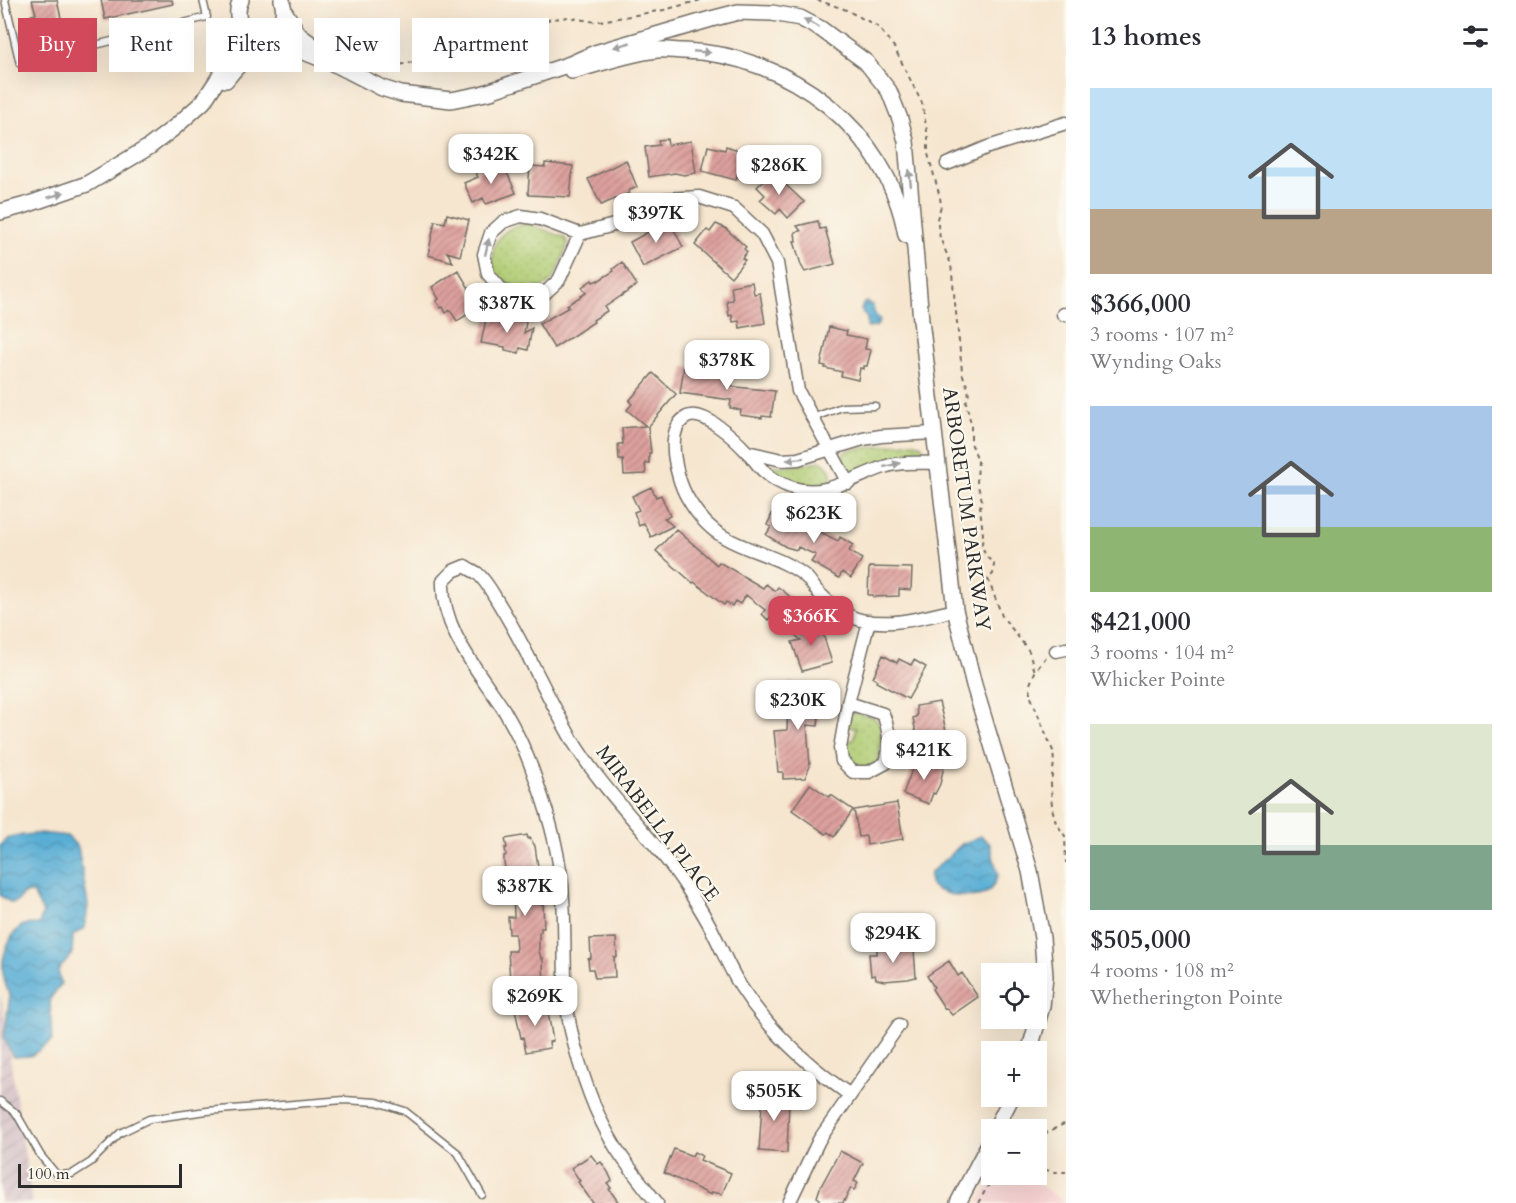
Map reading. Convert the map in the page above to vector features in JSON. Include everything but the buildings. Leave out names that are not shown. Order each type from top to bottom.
[{"type":"street","name":"ARBORETUM PARKWAY","points":[[239,18],[237,10],[241,0]]},
{"type":"street","name":"ARBORETUM PARKWAY","points":[[282,4],[302,38],[314,47]]},
{"type":"street","name":"ARBORETUM PARKWAY","points":[[481,94],[570,64],[595,53],[738,12],[772,13],[800,18],[811,23],[866,62],[884,84],[894,104],[906,141],[921,320],[956,610],[974,685],[1030,871],[1039,914],[1045,976],[1042,1006],[1032,1041]]},
{"type":"street","name":"ARBORETUM PARKWAY","points":[[351,72],[382,88],[414,97],[451,100],[657,50],[720,54],[754,63],[785,76],[817,96],[843,118],[868,146],[888,179],[903,217],[921,320]]},
{"type":"street","points":[[203,102],[223,72]]},
{"type":"street","points":[[0,212],[87,184],[148,147],[175,127],[214,94],[232,72]]},
{"type":"street","points":[[947,164],[988,147],[1066,123]]},
{"type":"street","points":[[580,234],[559,280],[543,294],[520,298],[502,290],[488,274],[484,254],[491,233],[503,222],[521,216],[540,219],[580,234],[618,224],[666,199],[699,197],[734,208],[762,234],[777,263],[798,391],[811,419],[848,483]]},
{"type":"street","points":[[938,463],[902,463],[884,466],[848,483],[808,491],[793,488],[765,472],[747,452],[707,418],[698,415],[687,418],[678,426],[675,435],[675,460],[681,484],[693,507],[712,529],[805,576],[820,595],[838,609],[859,620],[899,622],[956,610]]},
{"type":"street","points":[[747,452],[783,460],[814,456],[847,443],[881,436],[934,433]]},
{"type":"street","name":"MIRABELLA PLACE","points":[[657,1203],[615,1147],[599,1115],[580,1064],[570,1024],[564,975],[563,897],[555,844],[536,779],[523,747],[505,713],[461,645],[448,616],[443,598],[443,581],[453,572],[465,566],[478,574],[493,594],[511,623],[573,742],[604,787],[658,847],[681,879],[705,917],[741,987],[762,1016],[815,1070],[850,1095]]},
{"type":"street","points":[[848,703],[883,714],[889,729],[890,749],[886,763],[869,772],[853,772],[842,761],[840,748],[848,703],[869,621]]},
{"type":"street","points":[[789,1203],[819,1140],[899,1025]]},
{"type":"street","points":[[958,1203],[981,1159]]},
{"type":"lane","points":[[5,0],[20,64],[207,17],[203,0]]},
{"type":"lane","points":[[811,419],[842,407],[875,406]]},
{"type":"lane","points":[[0,1101],[16,1113],[41,1156],[57,1174],[72,1174],[92,1162],[120,1133],[149,1119],[178,1114],[306,1102],[344,1100],[377,1102],[405,1111],[458,1153],[482,1195]]},
{"type":"path","points":[[400,65],[438,57],[461,48],[512,35],[546,20],[568,17],[595,22],[664,10],[701,0]]},
{"type":"path","points":[[817,0],[844,9],[877,26],[894,47],[922,103],[929,144],[928,154],[940,197],[937,219],[941,244],[950,258],[962,372],[969,387],[969,397],[966,402],[971,424],[970,438],[978,460],[977,483],[982,500],[980,507],[982,544],[985,555],[994,564],[993,574],[988,579],[989,587],[1008,626],[1029,651],[1035,672]]},
{"type":"path","points":[[1061,650],[1042,660],[1030,684],[1030,695],[1053,751],[1052,808],[1056,822],[1065,836],[1066,863]]},
{"type":"path","points":[[1047,1132],[1066,1123]]},
{"type":"path","points":[[1047,1170],[1066,1172]]},
{"type":"path","points":[[978,1203],[989,1185]]},
{"type":"shaded area","points":[[0,990],[32,1203],[0,1203]]},
{"type":"shaded area","points":[[990,1185],[1040,1185],[1066,1203],[978,1203]]},
{"type":"green space","points":[[529,224],[564,237],[568,243],[559,268],[549,283],[534,291],[515,291],[504,285],[496,274],[492,262],[494,248],[500,237],[512,228]]},
{"type":"green space","points":[[913,442],[922,445],[923,451],[918,457],[891,460],[852,474],[845,468],[842,461],[844,452],[851,450]]},
{"type":"green space","points":[[821,461],[830,470],[832,479],[830,483],[809,485],[793,482],[761,463],[785,466]]},
{"type":"green space","points":[[855,713],[874,718],[878,721],[882,731],[878,760],[863,769],[849,764],[843,748],[844,740],[853,741],[856,728],[847,727],[849,715]]},
{"type":"water","points":[[867,302],[873,305],[874,313],[880,320],[877,326],[869,328],[867,318],[861,310],[863,304]]},
{"type":"water","points":[[41,833],[67,836],[78,847],[88,905],[85,928],[73,935],[72,955],[58,970],[61,984],[50,999],[52,1041],[31,1056],[13,1057],[4,1038],[10,995],[4,980],[3,960],[7,945],[15,932],[24,925],[39,924],[43,913],[33,893],[23,894],[17,902],[11,903],[0,895],[0,845],[9,837]]},
{"type":"water","points":[[981,836],[990,844],[998,875],[990,890],[983,895],[967,897],[948,894],[934,887],[930,882],[930,873],[962,844]]}]
